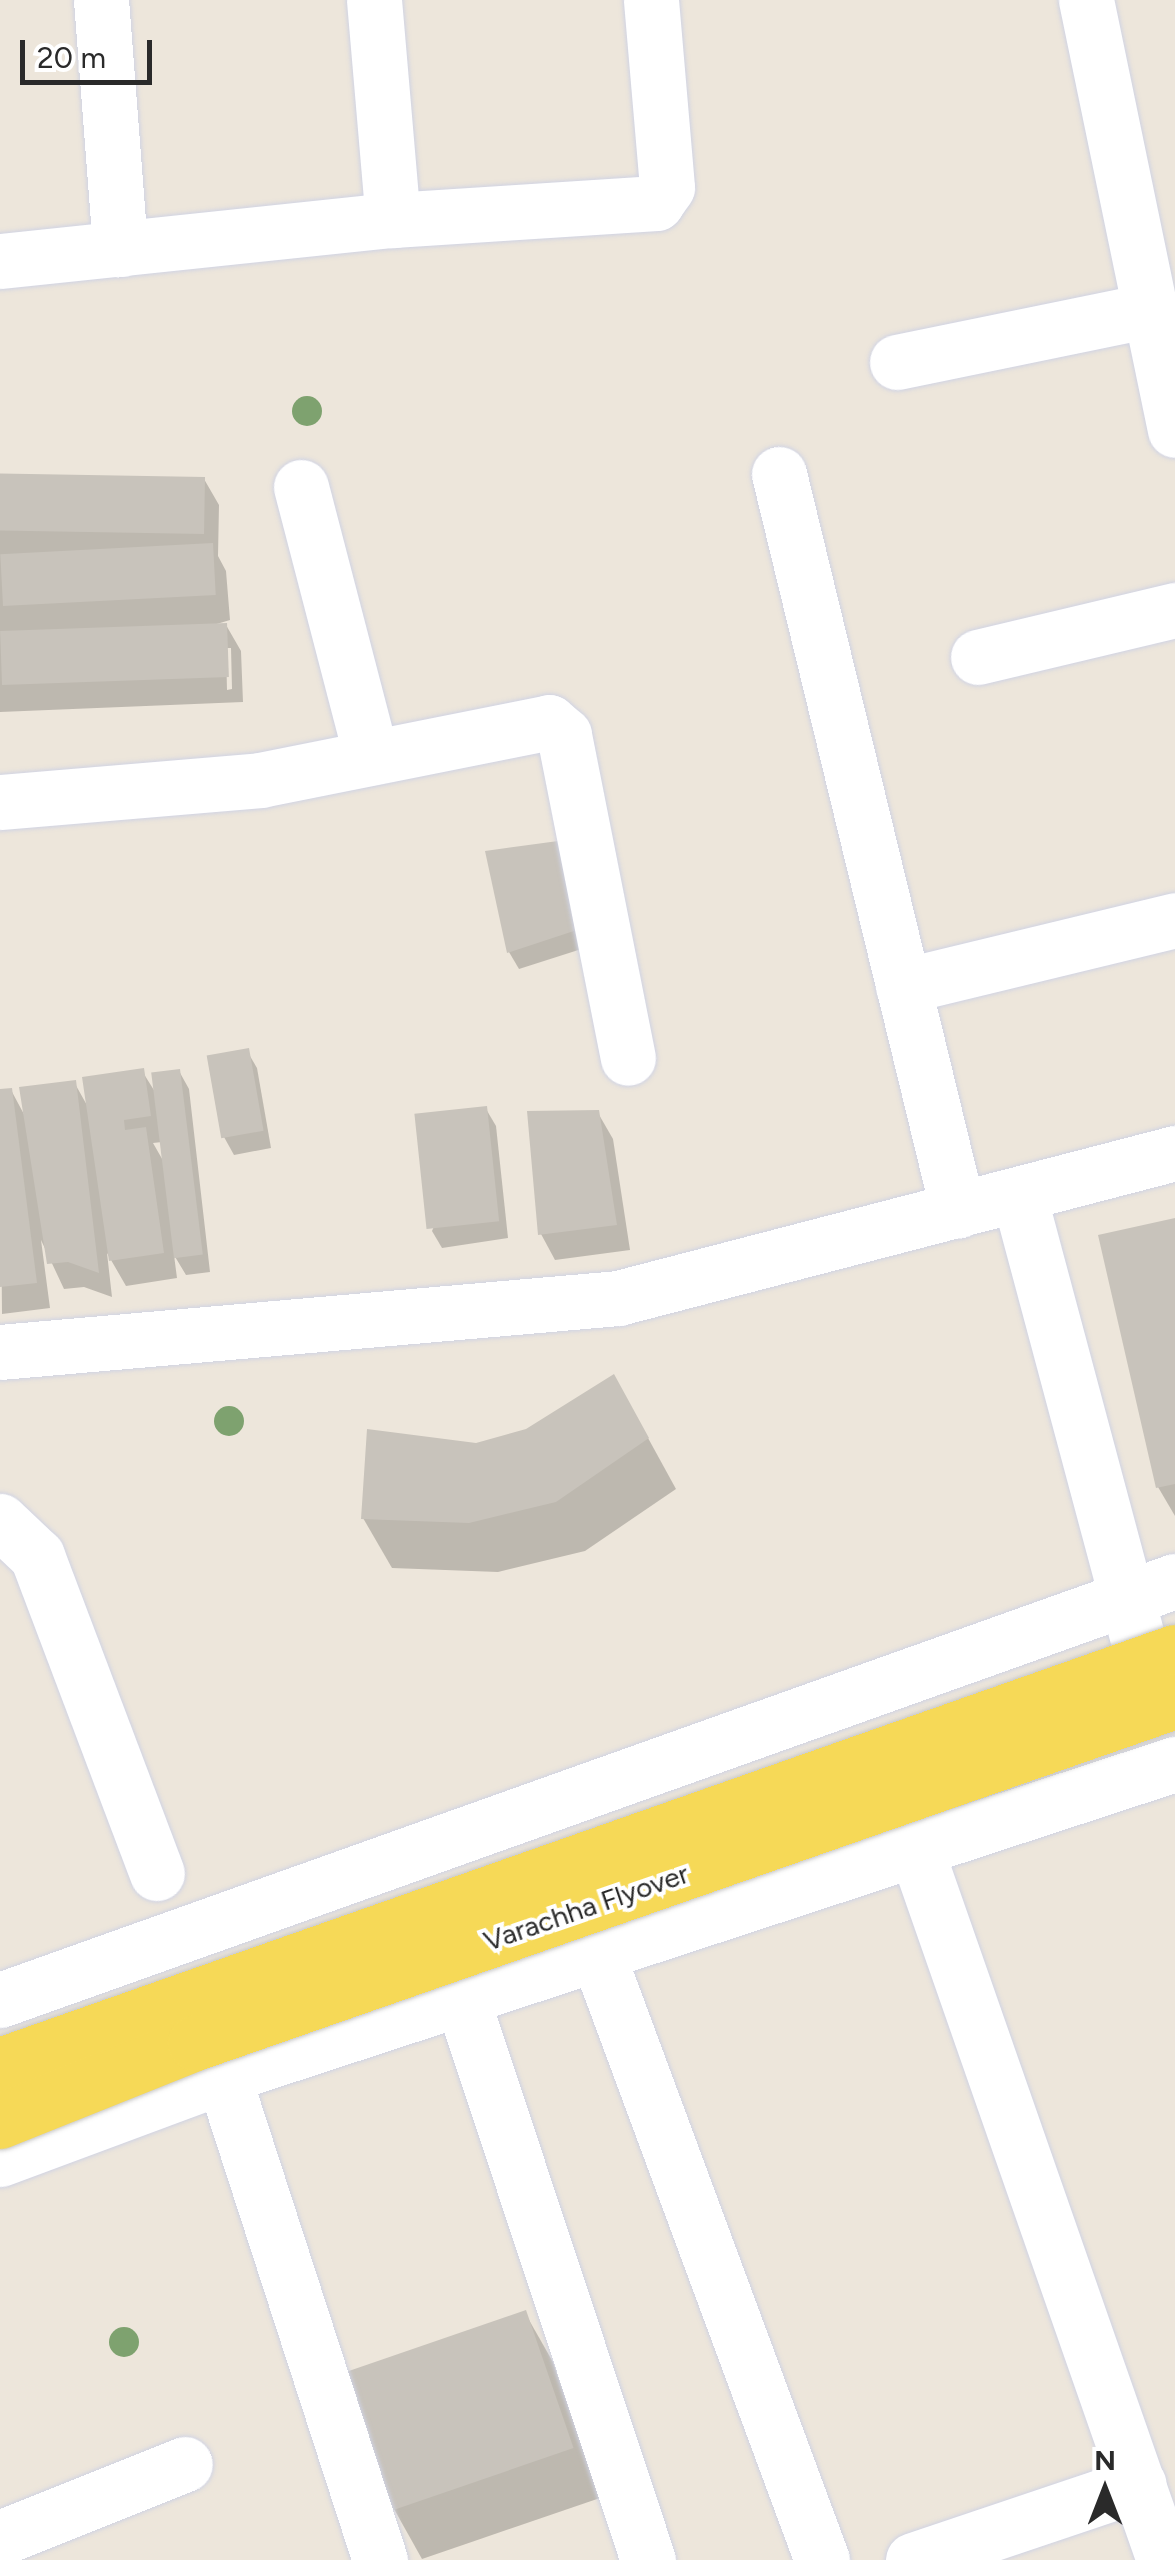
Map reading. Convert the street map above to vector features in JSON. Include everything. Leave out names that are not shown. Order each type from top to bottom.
[{"type":"main road","name":"Varachha Flyover","points":[[0,2065],[1175,1652]]},
{"type":"main road","name":"Varachha Flyover","points":[[0,2121],[195,2044],[1175,1701]]},
{"type":"street","points":[[101,0],[120,249]]},
{"type":"street","points":[[374,0],[393,220]]},
{"type":"street","points":[[0,261],[393,220],[662,200],[666,188],[651,0]]},
{"type":"street","points":[[1086,0],[1175,430]]},
{"type":"street","points":[[896,362],[1150,310]]},
{"type":"street","points":[[779,474],[958,1211]]},
{"type":"street","points":[[301,487],[371,756]]},
{"type":"street","points":[[978,657],[1175,610]]},
{"type":"street","points":[[0,802],[198,788],[537,721],[558,726],[628,1058]]},
{"type":"street","points":[[904,986],[1175,920]]},
{"type":"street","points":[[0,1352],[618,1298],[1175,1153]]},
{"type":"street","points":[[0,2159],[223,2076],[463,2002],[915,1846],[1173,1773],[1152,1589],[1019,1196]]},
{"type":"street","points":[[0,1522],[36,1556],[157,1873]]},
{"type":"street","points":[[0,2000],[1152,1589]]},
{"type":"street","points":[[915,1846],[1164,2560]]},
{"type":"street","points":[[596,1954],[822,2560]]},
{"type":"street","points":[[0,1963],[76,1971]]},
{"type":"street","points":[[463,2002],[648,2560]]},
{"type":"street","points":[[223,2076],[380,2560]]},
{"type":"street","points":[[0,2538],[185,2464]]},
{"type":"street","points":[[913,2560],[1139,2484]]},
{"type":"building","points":[[0,473],[205,477],[204,534],[0,530]]},
{"type":"building","points":[[213,543],[216,595],[3,606],[0,554]]},
{"type":"building","points":[[227,623],[229,677],[2,685],[0,631]]},
{"type":"building","points":[[573,839],[586,927],[507,953],[485,851]]},
{"type":"building","points":[[249,1048],[264,1131],[221,1138],[207,1055]]},
{"type":"building","points":[[144,1068],[151,1116],[124,1120],[125,1130],[146,1127],[164,1253],[109,1261],[82,1077]]},
{"type":"building","points":[[180,1069],[203,1255],[174,1258],[151,1073]]},
{"type":"building","points":[[76,1080],[99,1273],[68,1262],[47,1264],[19,1087]]},
{"type":"building","points":[[12,1088],[37,1283],[0,1287],[0,1089]]},
{"type":"building","points":[[487,1106],[499,1221],[427,1229],[414,1114]]},
{"type":"building","points":[[599,1110],[617,1225],[538,1235],[527,1111]]},
{"type":"building","points":[[1175,1218],[1175,1484],[1156,1488],[1098,1235]]},
{"type":"building","points":[[614,1374],[649,1438],[556,1502],[469,1523],[361,1519],[367,1429],[476,1443],[526,1429]]},
{"type":"building","points":[[526,2310],[574,2448],[392,2511],[344,2373]]}]
